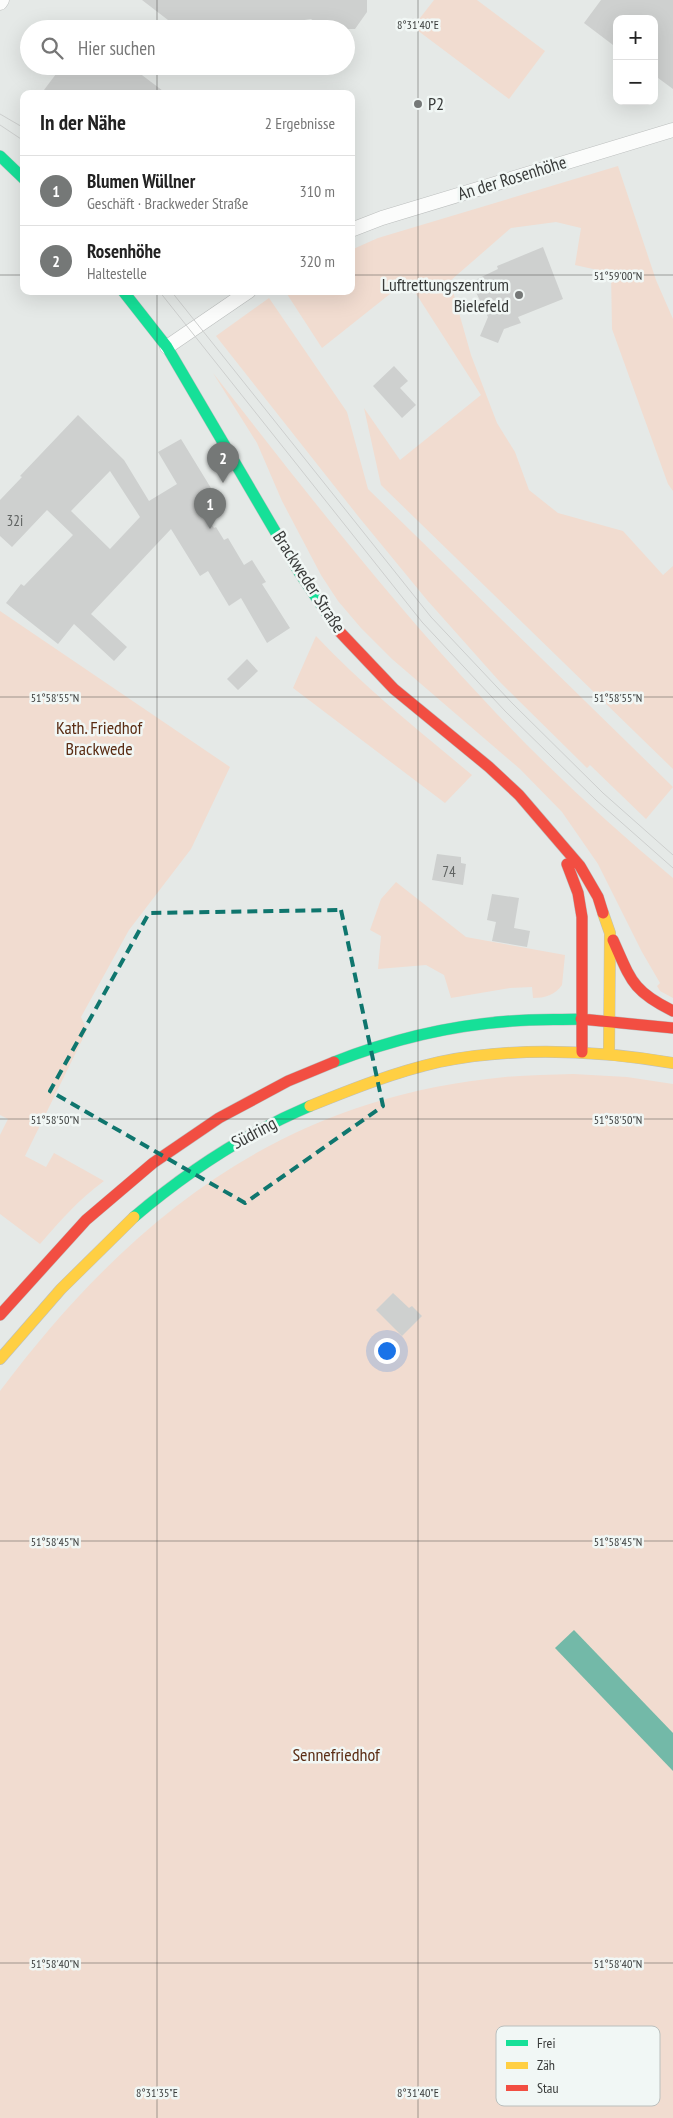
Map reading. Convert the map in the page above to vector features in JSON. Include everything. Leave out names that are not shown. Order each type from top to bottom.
[{"type":"main road","points":[[0,156],[20,175]]},
{"type":"main road","name":"Brackweder Straße","points":[[126,295],[167,347],[299,572],[333,625],[394,689],[489,767],[549,828],[584,873],[598,897],[610,933],[609,1054]]},
{"type":"main road","name":"Brackweder Straße","points":[[549,828],[571,871],[578,893],[582,917],[582,1052]]},
{"type":"main road","points":[[610,933],[627,972],[641,992],[647,998],[673,1011]]},
{"type":"main road","name":"Südring","points":[[2,1311],[90,1216],[142,1172],[205,1125],[278,1084],[356,1052],[432,1032],[478,1024],[529,1019],[582,1019]]},
{"type":"main road","points":[[582,1019],[610,1020],[673,1028]]},
{"type":"main road","name":"Südring","points":[[0,1359],[67,1282],[123,1227],[194,1169],[256,1131],[294,1112],[342,1094],[406,1071],[442,1062],[480,1055],[516,1052],[582,1052]]},
{"type":"main road","points":[[582,1052],[673,1063]]},
{"type":"street","name":"An der Rosenhöhe","points":[[355,228],[382,218],[673,130]]},
{"type":"street","points":[[167,347],[243,295]]},
{"type":"highlighted area","points":[[341,910],[383,1106],[245,1203],[50,1091],[149,913]]},
{"type":"green space","points":[[434,0],[477,0],[545,51],[509,99],[413,27]]},
{"type":"green space","points":[[618,166],[656,280],[673,319],[673,491],[668,484],[612,329],[611,273],[575,265],[581,228],[556,222],[511,228],[450,281],[471,355],[497,423],[515,452],[529,490],[558,513],[623,531],[663,575],[673,566],[673,769],[381,485],[364,408],[400,460],[481,395],[413,289],[400,286],[322,348],[288,295],[355,295],[355,248],[378,238]]},
{"type":"green space","points":[[269,298],[347,412],[368,489],[673,787],[646,819],[590,765],[587,768],[500,682],[427,600],[358,516],[216,336]]},
{"type":"green space","points":[[213,373],[344,539],[447,660],[505,723],[551,769],[599,814],[673,878],[673,998],[660,991],[657,986],[660,983],[642,952],[598,864],[562,812],[520,769],[392,659],[361,628],[338,601],[321,575],[282,501],[257,443]]},
{"type":"green space","name":"Kath. Friedhof Brackwede","points":[[0,611],[230,767],[191,849],[129,930],[81,1017],[87,1030],[25,1156],[46,1167],[54,1153],[104,1181],[78,1203],[40,1244],[0,1214],[0,1135],[8,1119],[0,1115]]},
{"type":"green space","points":[[316,636],[372,691],[472,775],[445,803],[293,688]]},
{"type":"green space","points":[[396,882],[466,937],[565,955],[562,985],[553,994],[542,997],[533,998],[532,987],[510,988],[451,998],[444,975],[426,965],[378,969],[381,936],[370,930],[381,899]]},
{"type":"green space","name":"Sennefriedhof","points":[[573,1074],[627,1077],[673,1084],[673,2118],[0,2118],[0,1391],[50,1328],[103,1271],[158,1221],[218,1177],[281,1140],[350,1110],[424,1089],[531,1075]]},
{"type":"shaded area","points":[[574,1630],[673,1733],[673,1771],[555,1648]]},
{"type":"building","points":[[142,0],[367,0],[367,12],[355,29],[355,20],[168,20]]},
{"type":"building","points":[[601,0],[673,0],[673,89],[658,78],[658,15],[613,15],[613,45],[584,23]]},
{"type":"building","points":[[55,75],[142,75],[162,90],[44,90]]},
{"type":"building","name":"Luftrettungszentrum Bielefeld","points":[[543,247],[563,299],[518,317],[521,323],[504,329],[498,343],[480,336],[488,317],[471,282],[498,269],[497,266]]},
{"type":"building","points":[[394,366],[408,381],[400,388],[416,405],[402,418],[373,386]]},
{"type":"building","points":[[78,415],[124,460],[149,501],[177,484],[158,452],[181,439],[214,493],[198,503],[224,540],[228,538],[244,565],[252,560],[266,582],[262,584],[290,628],[267,643],[241,598],[229,606],[208,571],[200,576],[171,529],[91,614],[127,647],[114,661],[74,624],[58,644],[6,603],[21,584],[24,586],[73,535],[47,510],[12,547],[0,536],[0,500],[22,477],[20,476]],"holes":[[[110,471],[140,517],[110,549],[71,511]]]},
{"type":"building","points":[[247,659],[258,671],[238,690],[227,679]]},
{"type":"building","points":[[437,854],[461,857],[461,863],[466,864],[463,885],[432,880]]},
{"type":"building","points":[[492,894],[519,898],[514,928],[530,931],[527,947],[492,941],[496,922],[487,920]]},
{"type":"building","points":[[393,1293],[409,1308],[412,1306],[422,1316],[402,1336],[376,1310]]},
{"type":"tram line","points":[[0,114],[20,126]]},
{"type":"tram line","points":[[0,125],[20,138]]},
{"type":"tram line","points":[[162,295],[422,622],[505,711],[596,800],[673,868]]},
{"type":"tram line","points":[[174,295],[431,617],[512,703],[603,793],[673,855]]},
{"type":"traffic: fast","points":[[0,156],[20,175]]},
{"type":"traffic: fast","points":[[126,295],[167,347],[299,572],[338,630]]},
{"type":"traffic: fast","points":[[334,1062],[399,1040],[444,1030],[512,1021],[581,1019]]},
{"type":"traffic: fast","points":[[134,1217],[175,1184],[240,1141],[310,1106]]},
{"type":"traffic: slow","points":[[603,913],[610,933],[609,1054]]},
{"type":"traffic: slow","points":[[310,1106],[406,1071],[439,1062],[468,1057],[527,1052],[556,1052],[614,1055],[673,1063]]},
{"type":"traffic: slow","points":[[0,1359],[61,1289],[134,1217]]},
{"type":"traffic: jam","points":[[338,630],[394,689],[489,767],[519,795],[580,866],[598,897],[603,913]]},
{"type":"traffic: jam","points":[[567,864],[578,893],[582,917],[582,1052]]},
{"type":"traffic: jam","points":[[613,940],[634,983],[649,997],[673,1011]]},
{"type":"traffic: jam","points":[[581,1019],[673,1028]]},
{"type":"traffic: jam","points":[[0,1315],[86,1220],[153,1163],[219,1118],[288,1081],[334,1062]]},
{"type":"place","name":"P2","points":[[418,104]]},
{"type":"place","name":"Luftrettungszentrum Bielefeld","points":[[519,295]]},
{"type":"place","name":"Rosenhöhe","points":[[223,483]]},
{"type":"place","name":"Blumen Wüllner","points":[[210,529]]}]
